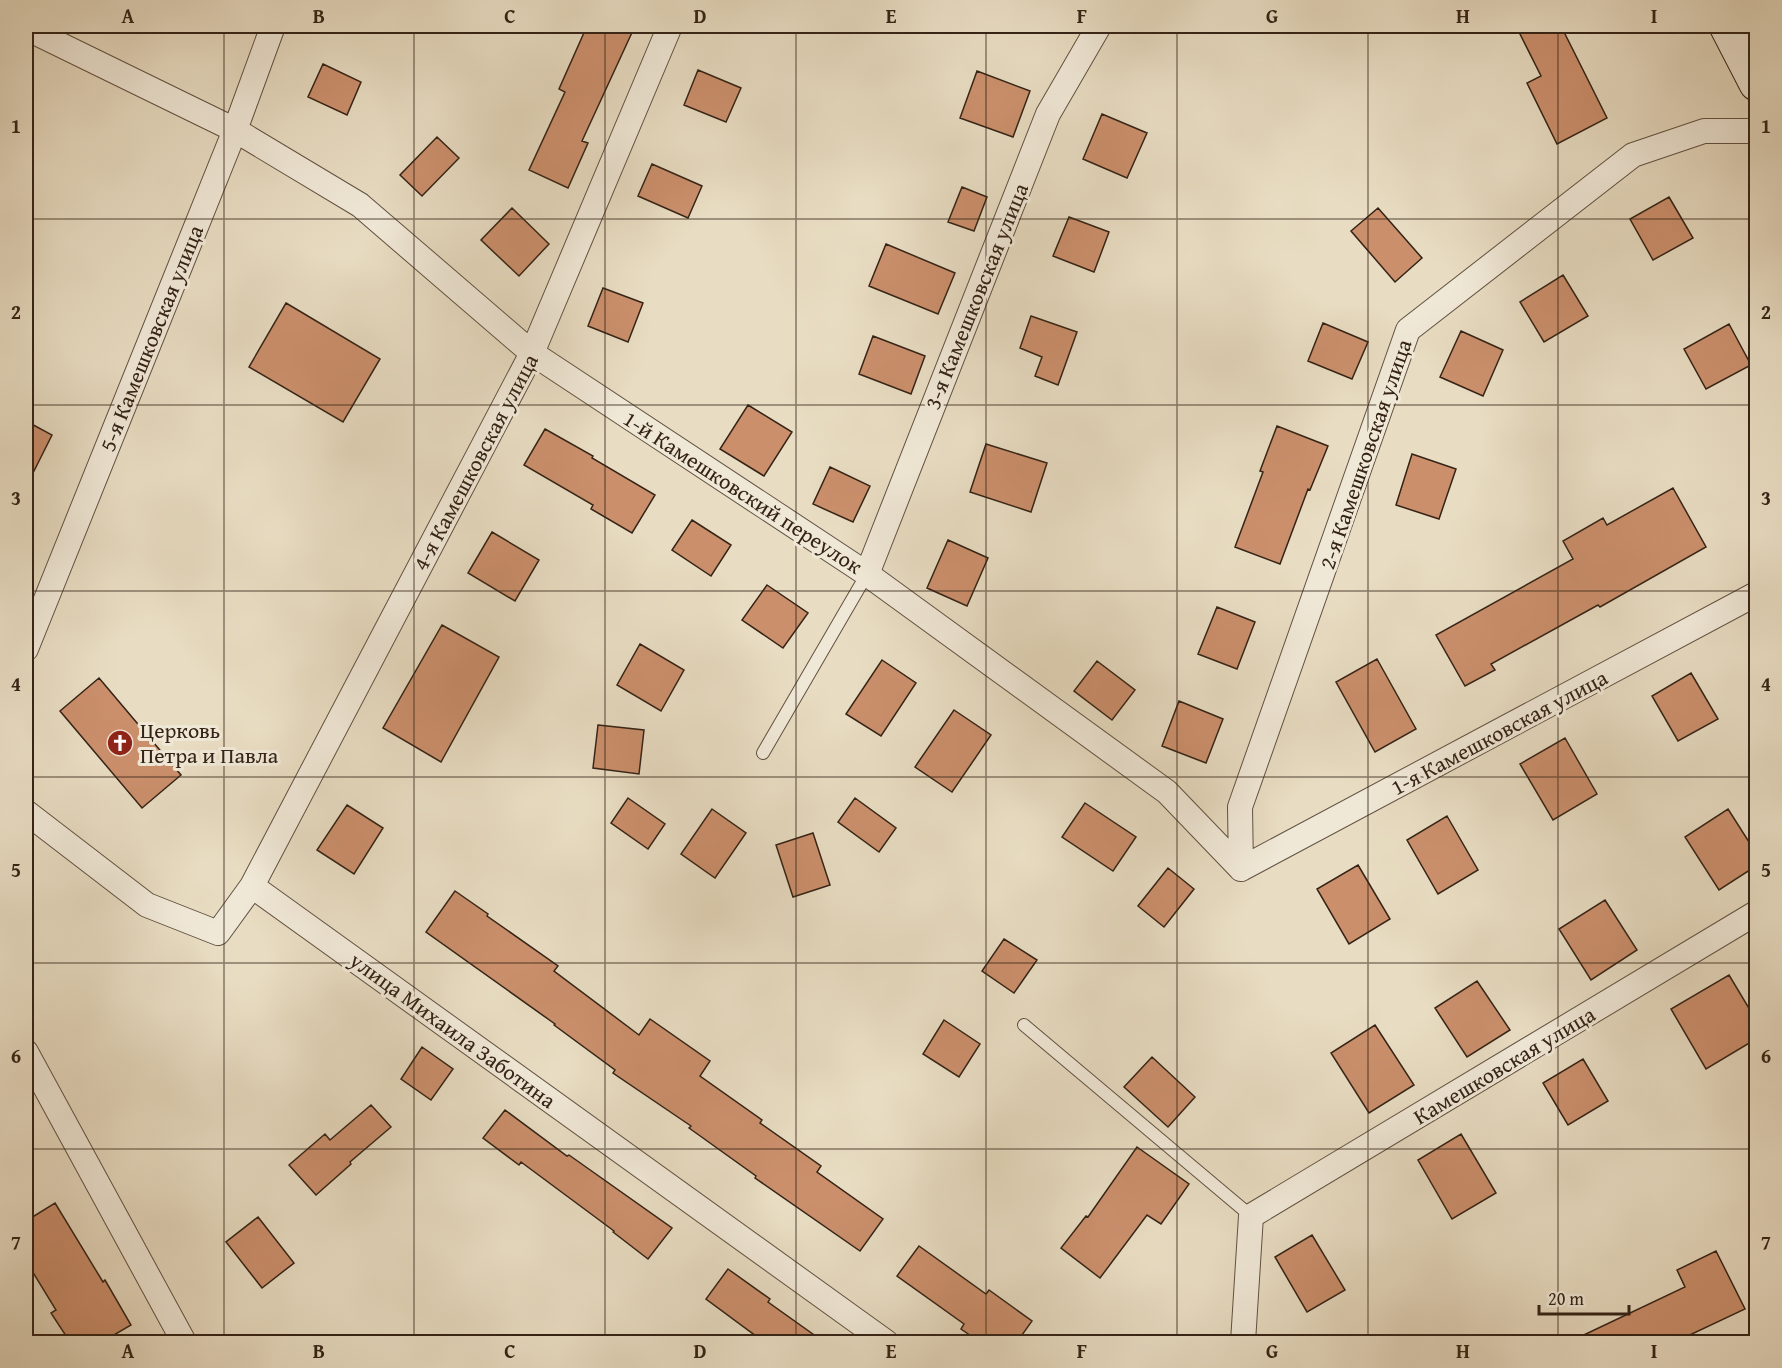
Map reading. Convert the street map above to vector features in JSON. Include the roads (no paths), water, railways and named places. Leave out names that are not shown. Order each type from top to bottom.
[{"type":"main road","points":[[1726,26],[1756,84]]},
{"type":"street","name":"5-я Камешковская улица","points":[[26,649],[235,130],[273,26]]},
{"type":"street","name":"4-я Камешковская улица","points":[[252,886],[532,353],[670,26]]},
{"type":"street","name":"3-я Камешковская улица","points":[[867,574],[1048,114],[1100,26]]},
{"type":"street","name":"1-й Камешковский переулок","points":[[26,28],[235,130],[360,205],[532,353],[867,574],[1167,792],[1241,869]]},
{"type":"street","name":"2-я Камешковская улица","points":[[1241,869],[1240,807],[1408,330],[1633,155],[1704,131],[1756,131]]},
{"type":"street","name":"1-я Камешковская улица","points":[[1241,869],[1756,594]]},
{"type":"street","points":[[26,812],[147,905],[218,933],[252,886]]},
{"type":"street","name":"улица Михаила Заботина","points":[[252,886],[886,1342]]},
{"type":"street","name":"Камешковская улица","points":[[1251,1216],[1756,913]]},
{"type":"street","points":[[26,1052],[184,1342]]},
{"type":"street","points":[[1243,1342],[1251,1216]]},
{"type":"lane","points":[[763,753],[867,574]]},
{"type":"lane","points":[[1024,1024],[1251,1216]]},
{"type":"place","name":"Церковь Петра и Павла","points":[[120,743]]}]
